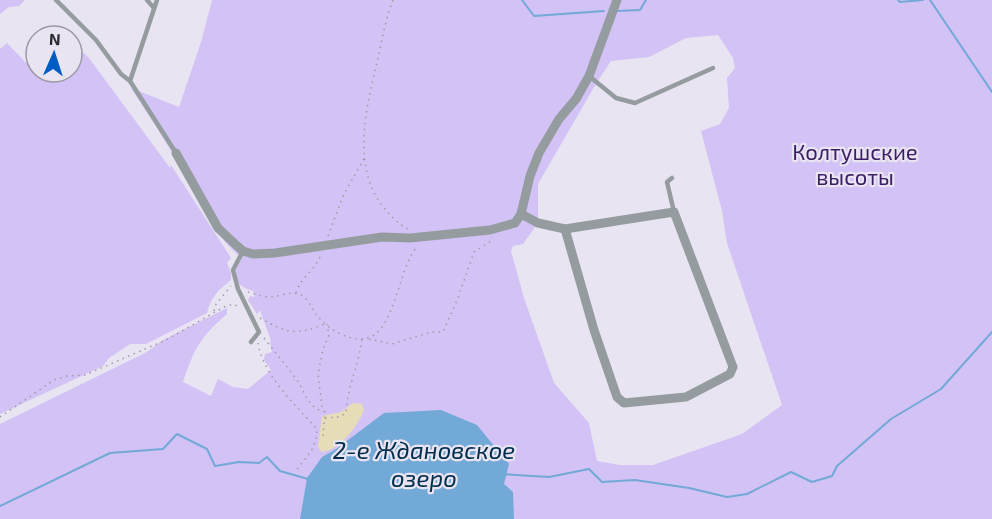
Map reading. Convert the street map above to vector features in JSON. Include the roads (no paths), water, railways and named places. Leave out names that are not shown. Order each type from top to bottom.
[{"type":"street","points":[[176,153],[218,228],[243,251],[253,254],[275,253],[382,237],[424,237],[490,230],[514,224],[521,214],[530,176],[539,153],[559,119],[576,99],[589,75],[617,0]]},
{"type":"street","points":[[521,214],[537,223],[565,229],[674,212],[733,366],[730,374],[686,397],[624,403],[617,397],[594,330],[565,229]]},
{"type":"lane","points":[[56,0],[96,40],[121,74],[130,81],[176,153]]},
{"type":"lane","points":[[147,0],[154,8]]},
{"type":"lane","points":[[130,81],[157,0]]},
{"type":"lane","points":[[589,75],[616,98],[635,103],[713,68]]},
{"type":"lane","points":[[672,178],[667,182],[674,212]]},
{"type":"lane","points":[[243,251],[233,270],[235,281],[258,334],[251,342]]},
{"type":"water","name":"2-е Ждановское озеро","points":[[441,410],[477,425],[509,464],[504,484],[513,492],[514,519],[300,519],[307,478],[322,457],[384,413]]},
{"type":"waterway","points":[[522,0],[534,16],[604,11]]},
{"type":"waterway","points":[[617,11],[640,10],[646,0]]},
{"type":"waterway","points":[[898,0],[900,2],[923,0]]},
{"type":"waterway","points":[[930,0],[992,92]]},
{"type":"waterway","points":[[502,474],[549,477],[589,469],[602,482],[635,480],[689,488],[727,497],[747,494],[791,472],[812,482],[832,476],[837,466],[891,419],[941,389],[992,332]]},
{"type":"waterway","points":[[0,506],[110,453],[163,449],[177,434],[207,449],[215,466],[239,462],[259,463],[267,457],[280,471],[308,479]]},
{"type":"park label","name":"Колтушские высоты","points":[[855,164]]}]
